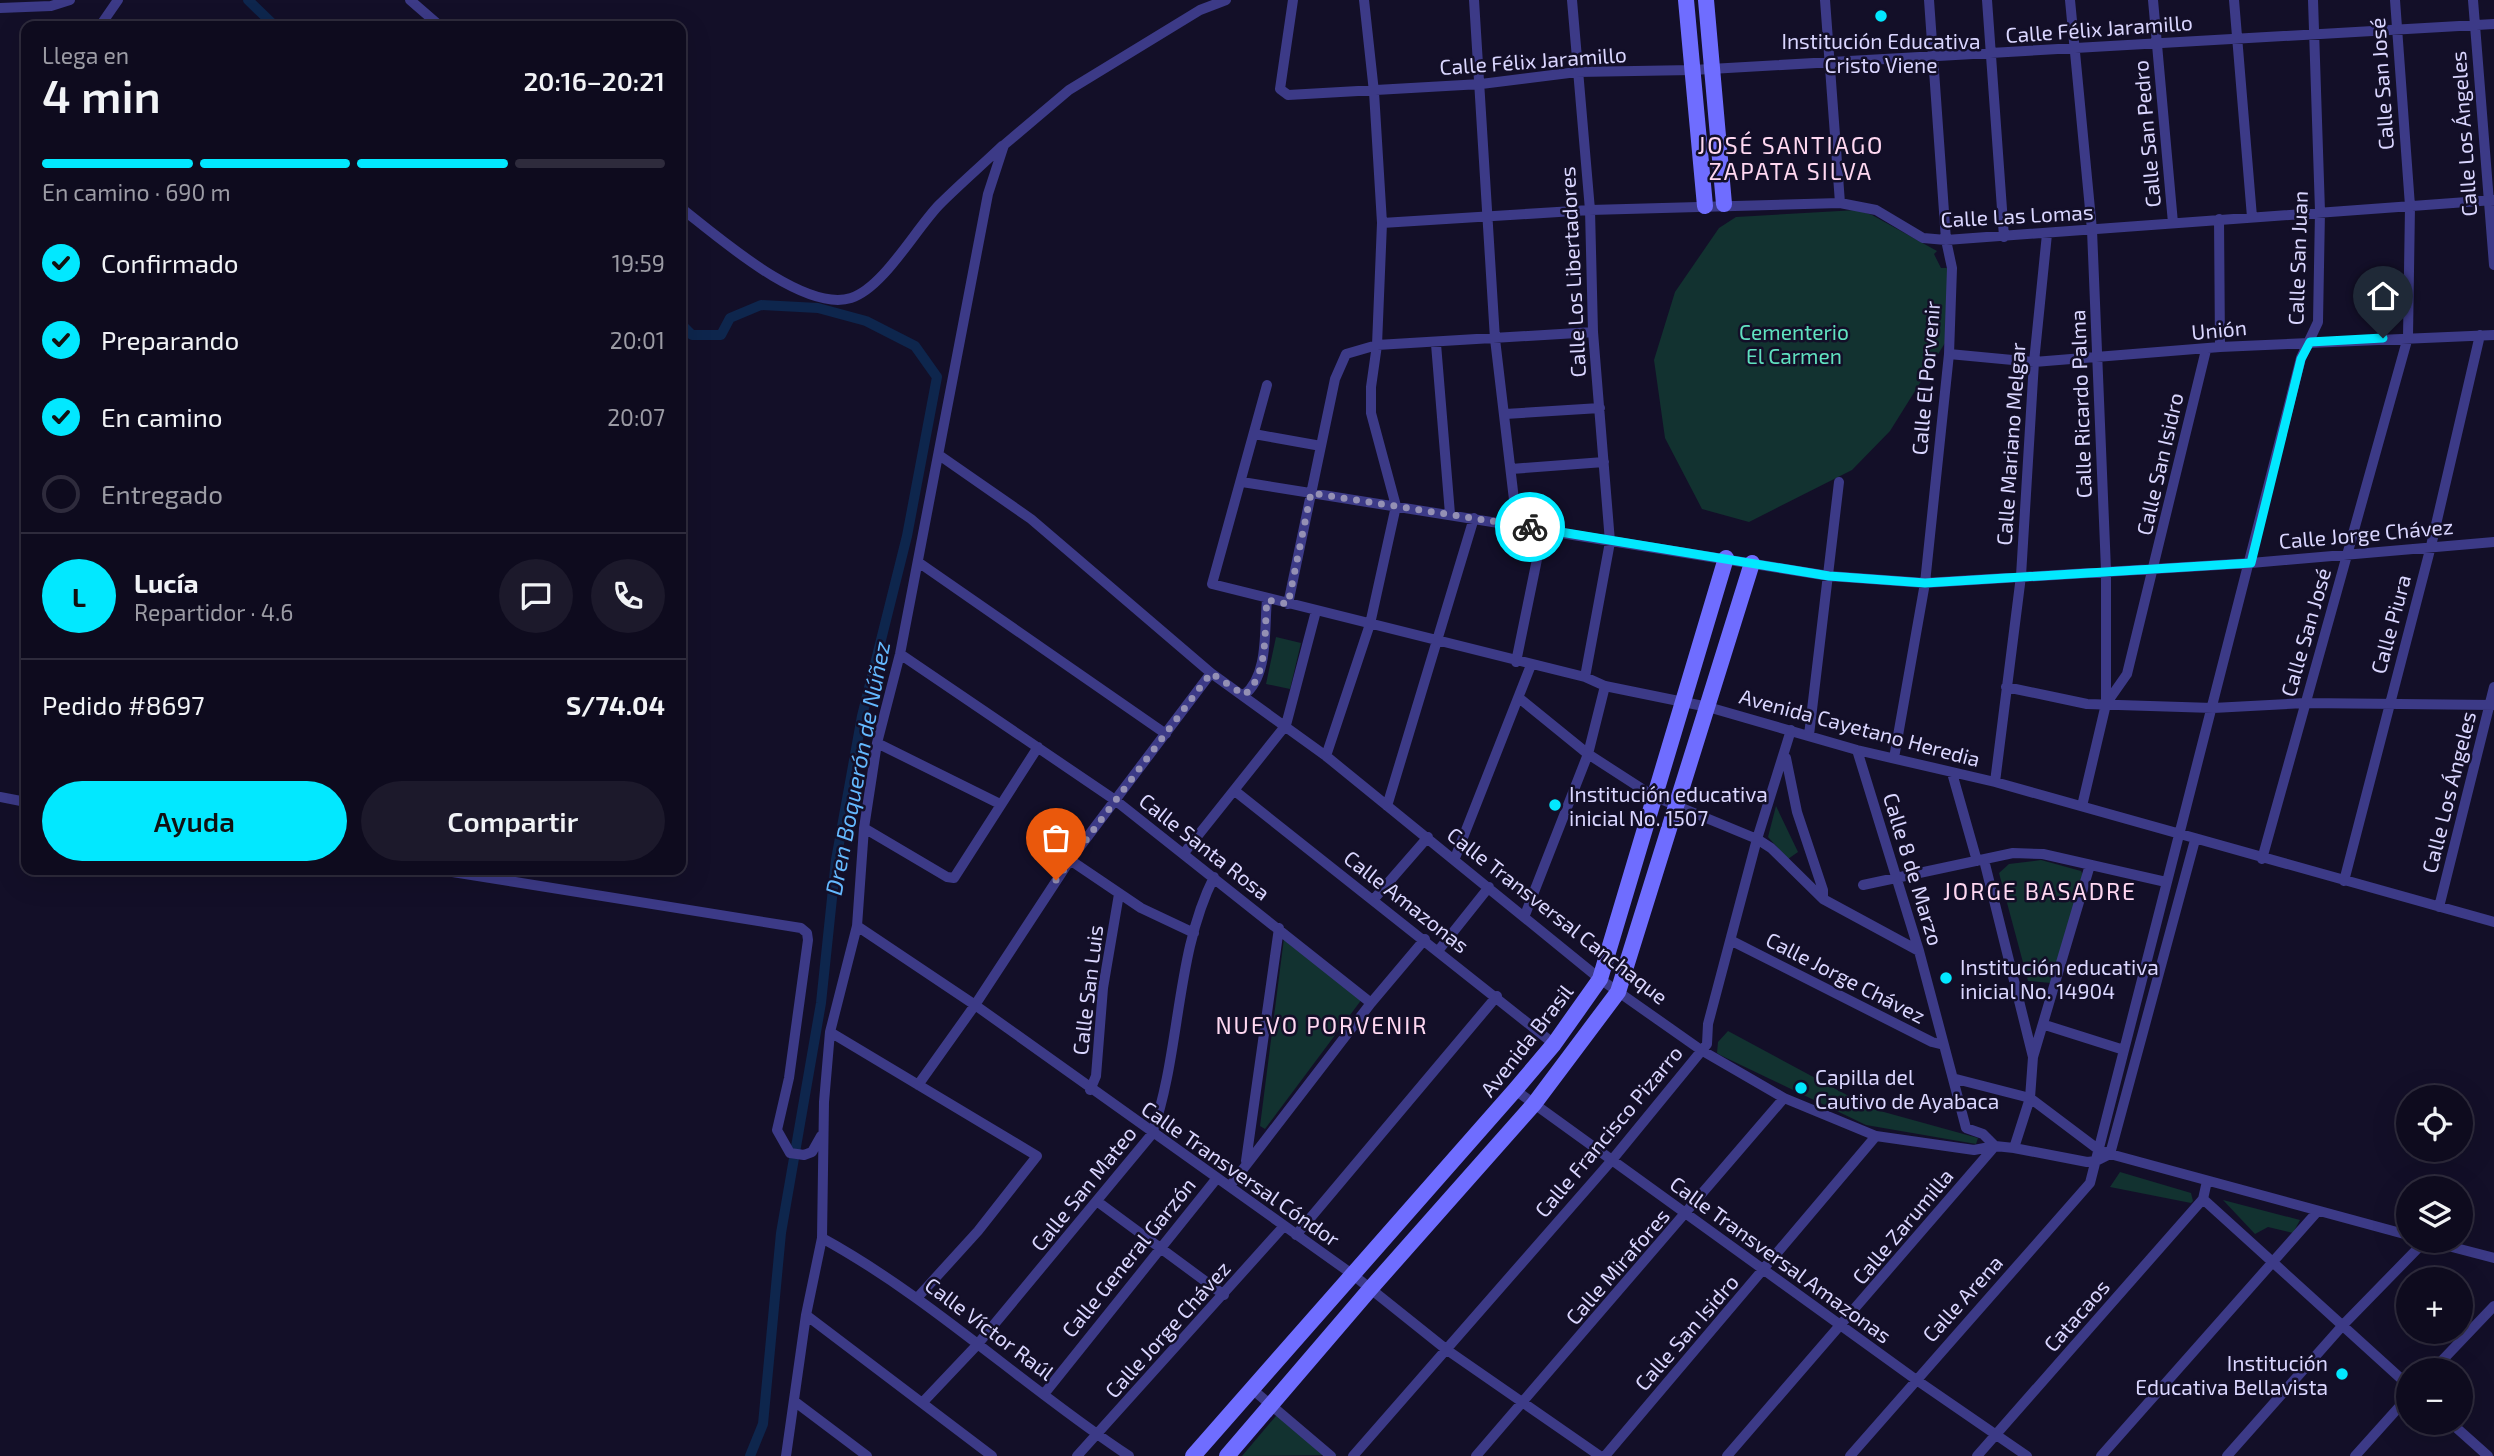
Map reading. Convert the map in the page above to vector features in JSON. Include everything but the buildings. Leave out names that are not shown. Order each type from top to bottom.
[{"type":"street","points":[[0,8],[51,6],[70,0]]},
{"type":"street","points":[[103,21],[118,0]]},
{"type":"street","points":[[410,0],[434,21]]},
{"type":"street","points":[[686,212],[751,263],[786,283],[828,300],[852,298],[877,281],[938,206],[1069,90],[1200,10],[1226,0]]},
{"type":"street","name":"Calle Félix Jaramillo","points":[[1293,0],[1280,89],[1288,95],[1481,84],[1577,72],[1714,69],[2494,24]]},
{"type":"street","points":[[1326,756],[1370,624],[1396,506],[1371,413],[1382,223],[1374,92],[1364,0]]},
{"type":"street","points":[[1474,0],[1495,338],[1517,525]]},
{"type":"street","name":"Calle Los Libertadores","points":[[1572,0],[1590,210],[1593,332],[1610,542],[1585,677]]},
{"type":"street","points":[[1686,0],[1705,206]]},
{"type":"street","points":[[1706,0],[1724,204]]},
{"type":"street","points":[[1825,0],[1840,203]]},
{"type":"street","name":"Calle El Porvenir","points":[[1894,758],[1925,583],[1948,354],[1952,268],[1946,240],[1929,0]]},
{"type":"street","points":[[1987,0],[1993,54],[2004,237]]},
{"type":"street","name":"Calle Ricardo Palma","points":[[2070,0],[2072,48],[2092,230],[2106,570],[2106,704],[2082,806]]},
{"type":"street","name":"Calle San Pedro","points":[[2153,0],[2173,223]]},
{"type":"street","points":[[2234,0],[2252,217]]},
{"type":"street","name":"Calle San Juan","points":[[2124,1050],[2178,834],[2251,563],[2301,359],[2318,322],[2320,211],[2313,0]]},
{"type":"street","name":"Calle San José","points":[[2262,859],[2407,337],[2410,206],[2395,0]]},
{"type":"street","name":"Calle Los Ángeles","points":[[2473,0],[2494,265]]},
{"type":"street","points":[[786,1456],[806,1315],[822,1238],[823,1130],[830,1032],[857,926],[863,828],[877,743],[900,654],[976,249],[1004,145]]},
{"type":"street","name":"Calle Las Lomas","points":[[1382,223],[1487,215],[1724,204],[1840,203],[1876,210],[1923,237],[1946,240],[2490,200]]},
{"type":"street","points":[[2219,219],[2220,348]]},
{"type":"street","name":"Calle Mariano Melgar","points":[[1995,782],[2021,576],[2034,362],[2047,234]]},
{"type":"street","points":[[1288,604],[1342,361],[1352,349],[1377,345],[1436,344],[1593,332]]},
{"type":"street","name":"Calle Piura","points":[[2344,881],[2388,702],[2431,547],[2480,335]]},
{"type":"street","name":"Unión","points":[[1948,354],[2034,362],[2310,342],[2494,335]]},
{"type":"street","points":[[1436,344],[1450,514]]},
{"type":"street","name":"Calle San Isidro","points":[[2106,704],[2127,674],[2206,349]]},
{"type":"street","points":[[1242,482],[1267,385]]},
{"type":"street","points":[[1505,414],[1600,408]]},
{"type":"street","points":[[1254,434],[1321,446]]},
{"type":"street","name":"Calle Transversal Canchaque","points":[[939,455],[1031,519],[1211,673],[1326,756],[1455,858],[1600,979],[1701,1050],[1784,1098],[1876,1136],[1974,1150],[1995,1146],[2014,1148],[2078,1161],[2096,1161]]},
{"type":"street","points":[[1511,468],[1604,463]]},
{"type":"street","name":"Calle Jorge Chávez","points":[[1242,482],[1829,576],[1925,583],[2251,563],[2494,542]]},
{"type":"street","name":"Avenida Cayetano Heredia","points":[[1242,482],[1212,584],[1267,600],[1438,639],[1516,662],[1585,677],[1605,686],[1708,707],[1857,750],[1995,782],[2494,922]]},
{"type":"street","points":[[1809,735],[1839,482]]},
{"type":"street","points":[[1387,806],[1474,518]]},
{"type":"street","points":[[1516,662],[1543,530]]},
{"type":"street","name":"Avenida Brasil","points":[[1194,1456],[1515,1090],[1554,1044],[1600,979],[1726,558]]},
{"type":"street","points":[[918,562],[1166,734]]},
{"type":"street","name":"Avenida Brasil","points":[[1227,1456],[1534,1104],[1618,992],[1752,563]]},
{"type":"street","points":[[1244,695],[1254,688],[1259,676],[1267,600]]},
{"type":"street","points":[[1184,853],[1286,725],[1316,611]]},
{"type":"street","name":"Calle Santa Rosa","points":[[900,654],[1115,800],[1371,1003]]},
{"type":"street","points":[[1455,858],[1531,665]]},
{"type":"street","points":[[918,1085],[975,1005],[1070,860],[1211,673]]},
{"type":"street","points":[[1525,915],[1588,754],[1605,686]]},
{"type":"street","points":[[2006,687],[2087,704],[2213,708],[2388,702],[2492,705]]},
{"type":"street","name":"Calle Los Ángeles","points":[[2439,907],[2492,705],[2494,687]]},
{"type":"street","points":[[1519,698],[1588,754],[1653,796],[1757,839],[1772,848],[1823,899],[1919,951]]},
{"type":"street","name":"Calle Francisco Pizarro","points":[[1353,1456],[1612,1160],[1707,1044],[1708,1024],[1757,839],[1791,730]]},
{"type":"street","points":[[877,743],[1000,804]]},
{"type":"street","points":[[863,828],[951,879],[1038,747]]},
{"type":"street","name":"Calle 8 de Marzo","points":[[1857,750],[1956,1079],[1966,1128],[1983,1134],[1995,1146]]},
{"type":"street","points":[[1785,755],[1797,812],[1823,891],[1823,899]]},
{"type":"street","points":[[1952,773],[1980,861],[2034,1057]]},
{"type":"street","name":"Calle Amazonas","points":[[1235,791],[1497,996],[1554,1044]]},
{"type":"street","points":[[0,797],[21,801]]},
{"type":"street","points":[[1374,899],[1428,837]]},
{"type":"street","points":[[2096,1161],[2110,1154],[2195,840]]},
{"type":"street","points":[[1863,885],[2013,853],[2043,854],[2166,882]]},
{"type":"street","points":[[1070,860],[1119,894],[1194,933]]},
{"type":"street","points":[[2014,1148],[2030,1098],[2034,1057],[2090,865]]},
{"type":"street","points":[[470,875],[631,902],[789,924],[807,933],[789,1078],[777,1130],[790,1153],[804,1155],[817,1145],[823,1130]]},
{"type":"street","name":"Calle San Mateo","points":[[923,1402],[978,1345],[1152,1134],[1164,1100],[1194,933],[1202,900],[1214,877]]},
{"type":"street","points":[[1438,951],[1489,887]]},
{"type":"street","name":"Calle San Luis","points":[[1090,1090],[1096,1076],[1103,988],[1119,894]]},
{"type":"street","name":"Calle Transversal Cóndor","points":[[857,926],[975,1005],[1090,1090],[1230,1186],[1371,1288],[1447,1350],[1603,1456]]},
{"type":"street","points":[[1246,1163],[1279,929]]},
{"type":"street","name":"Calle General Garzón","points":[[1230,1186],[1371,1003],[1425,939]]},
{"type":"street","name":"Calle Jorge Chávez","points":[[1732,941],[1932,1042],[1944,1045]]},
{"type":"street","points":[[1296,1235],[1497,996]]},
{"type":"street","points":[[2045,1025],[2124,1050]]},
{"type":"street","points":[[830,1032],[1037,1156],[978,1231],[918,1297]]},
{"type":"street","name":"Calle Arena","points":[[1850,1456],[2090,1183],[2124,1050]]},
{"type":"street","points":[[1956,1079],[2030,1098],[2099,1150],[2110,1154],[2396,1232]]},
{"type":"street","name":"Calle Transversal Amazonas","points":[[1515,1090],[1915,1379],[2027,1456]]},
{"type":"street","name":"Calle Mirafores","points":[[1476,1456],[1784,1098]]},
{"type":"street","name":"Calle San Isidro","points":[[1603,1456],[1765,1270],[1876,1136]]},
{"type":"street","name":"Calle Zarumilla","points":[[1727,1456],[1995,1146]]},
{"type":"street","name":"Calle General Garzón","points":[[1044,1394],[1217,1178]]},
{"type":"street","points":[[2207,1181],[2203,1199],[2396,1374]]},
{"type":"street","name":"Catacaos","points":[[1977,1456],[2203,1199]]},
{"type":"street","points":[[1098,1202],[1162,1246],[1224,1295]]},
{"type":"street","points":[[2101,1456],[2317,1212]]},
{"type":"street","name":"Calle Jorge Chávez","points":[[1077,1456],[1284,1226]]},
{"type":"street","name":"Calle Víctor Raúl","points":[[822,1238],[918,1297],[1097,1435],[1129,1456]]},
{"type":"street","points":[[2227,1456],[2343,1325],[2415,1253]]},
{"type":"street","points":[[2473,1253],[2494,1258]]},
{"type":"street","points":[[2444,1358],[2494,1306]]},
{"type":"street","points":[[806,1315],[992,1456]]},
{"type":"street","points":[[1252,1388],[1332,1456]]},
{"type":"street","points":[[794,1401],[867,1456]]},
{"type":"street","points":[[2355,1456],[2396,1410]]},
{"type":"street","points":[[2466,1435],[2488,1453]]},
{"type":"green space","name":"Cementerio El Carmen","points":[[1857,210],[1872,215],[1937,251],[1934,254],[1941,268],[1948,268],[1945,343],[1890,431],[1852,470],[1749,522],[1702,509],[1665,438],[1654,360],[1675,292],[1719,228],[1736,217]]},
{"type":"green space","points":[[1276,637],[1301,643],[1290,689],[1266,684]]},
{"type":"green space","points":[[1776,806],[1798,852],[1788,859],[1768,837]]},
{"type":"green space","points":[[2041,860],[2081,871],[2085,880],[2051,983],[2028,981],[1999,873],[2009,864]]},
{"type":"green space","points":[[1284,938],[1362,999],[1265,1129],[1260,1126]]},
{"type":"green space","points":[[1728,1031],[1873,1109],[1978,1138],[1976,1144],[1866,1125],[1717,1053],[1718,1042]]},
{"type":"green space","points":[[2120,1172],[2191,1193],[2193,1201],[2191,1203],[2110,1187]]},
{"type":"green space","points":[[2223,1200],[2300,1220],[2293,1233],[2268,1227],[2255,1234]]},
{"type":"green space","points":[[1281,1410],[1337,1455],[1242,1456]]},
{"type":"waterway","name":"Dren Boquerón de Núñez","points":[[248,0],[270,21]]},
{"type":"waterway","name":"Dren Boquerón de Núñez","points":[[686,329],[692,335],[721,335],[730,318],[761,305],[818,308],[866,321],[915,346],[937,377],[907,536],[862,716],[836,860],[821,1003],[781,1233],[763,1424],[750,1456]]},
{"type":"way so far","points":[[1056,880],[1211,673],[1244,695],[1254,688],[1259,676],[1267,600],[1288,604],[1311,493],[1530,527]]},
{"type":"place","name":"Institución Educativa Cristo Viene","points":[[1881,16]]},
{"type":"place","name":"Institución educativa inicial No. 1507","points":[[1555,805]]},
{"type":"place","name":"Institución educativa inicial No. 14904","points":[[1946,978]]},
{"type":"place","name":"Capilla del Cautivo de Ayabaca","points":[[1801,1088]]},
{"type":"place","name":"Institución Educativa Bellavista","points":[[2342,1374]]},
{"type":"district","name":"JOSÉ SANTIAGO ZAPATA SILVA","points":[[1791,158]]},
{"type":"district","name":"JORGE BASADRE","points":[[2040,891]]},
{"type":"district","name":"NUEVO PORVENIR","points":[[1322,1025]]},
{"type":"route","points":[[1530,527],[1829,576],[1925,583],[2251,563],[2301,359],[2310,342],[2383,338]]}]
